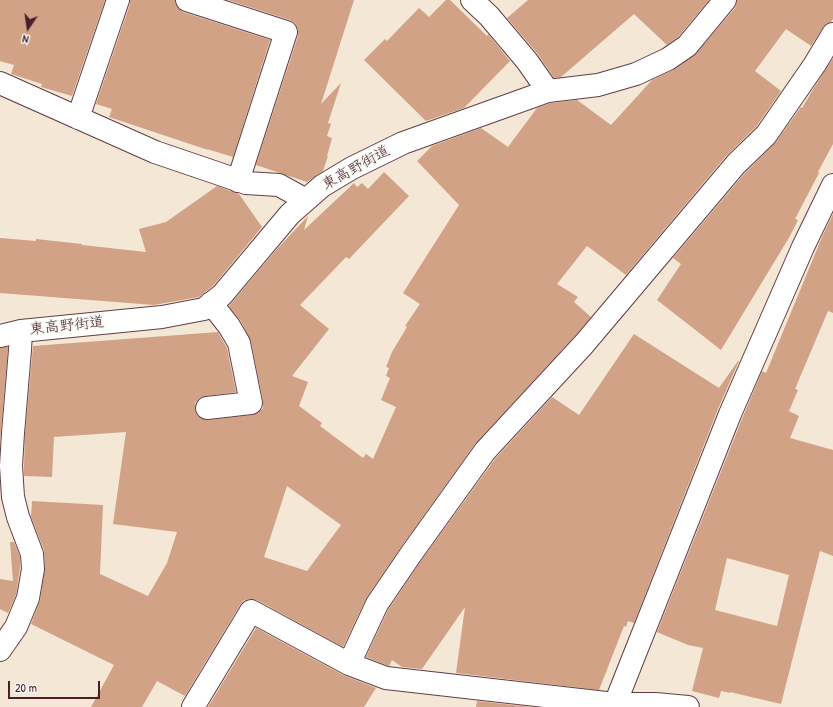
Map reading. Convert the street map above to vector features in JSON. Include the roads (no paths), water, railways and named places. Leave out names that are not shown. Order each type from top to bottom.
[{"type":"street","points":[[78,118],[118,0]]},
{"type":"street","points":[[186,0],[286,32],[238,181]]},
{"type":"street","points":[[472,0],[489,16],[522,56],[548,91]]},
{"type":"street","name":"東高野街道","points":[[0,336],[21,331],[162,317],[204,309],[222,295],[290,214],[322,186],[352,168],[403,142],[548,91],[598,85],[636,74],[668,59],[687,46],[725,0]]},
{"type":"street","points":[[349,664],[378,604],[411,554],[485,451],[584,344],[736,164],[766,135],[815,64],[833,34]]},
{"type":"street","points":[[0,83],[154,152],[238,181],[246,183],[279,185],[306,200]]},
{"type":"street","points":[[614,706],[730,414],[803,247],[833,186]]},
{"type":"street","points":[[207,408],[251,403],[239,343],[229,326],[212,303]]},
{"type":"street","points":[[0,650],[16,627],[28,598],[33,568],[32,554],[18,517],[13,497],[11,466],[21,331]]},
{"type":"street","points":[[193,707],[251,611],[349,664],[386,678],[614,706],[655,704],[688,707]]}]
